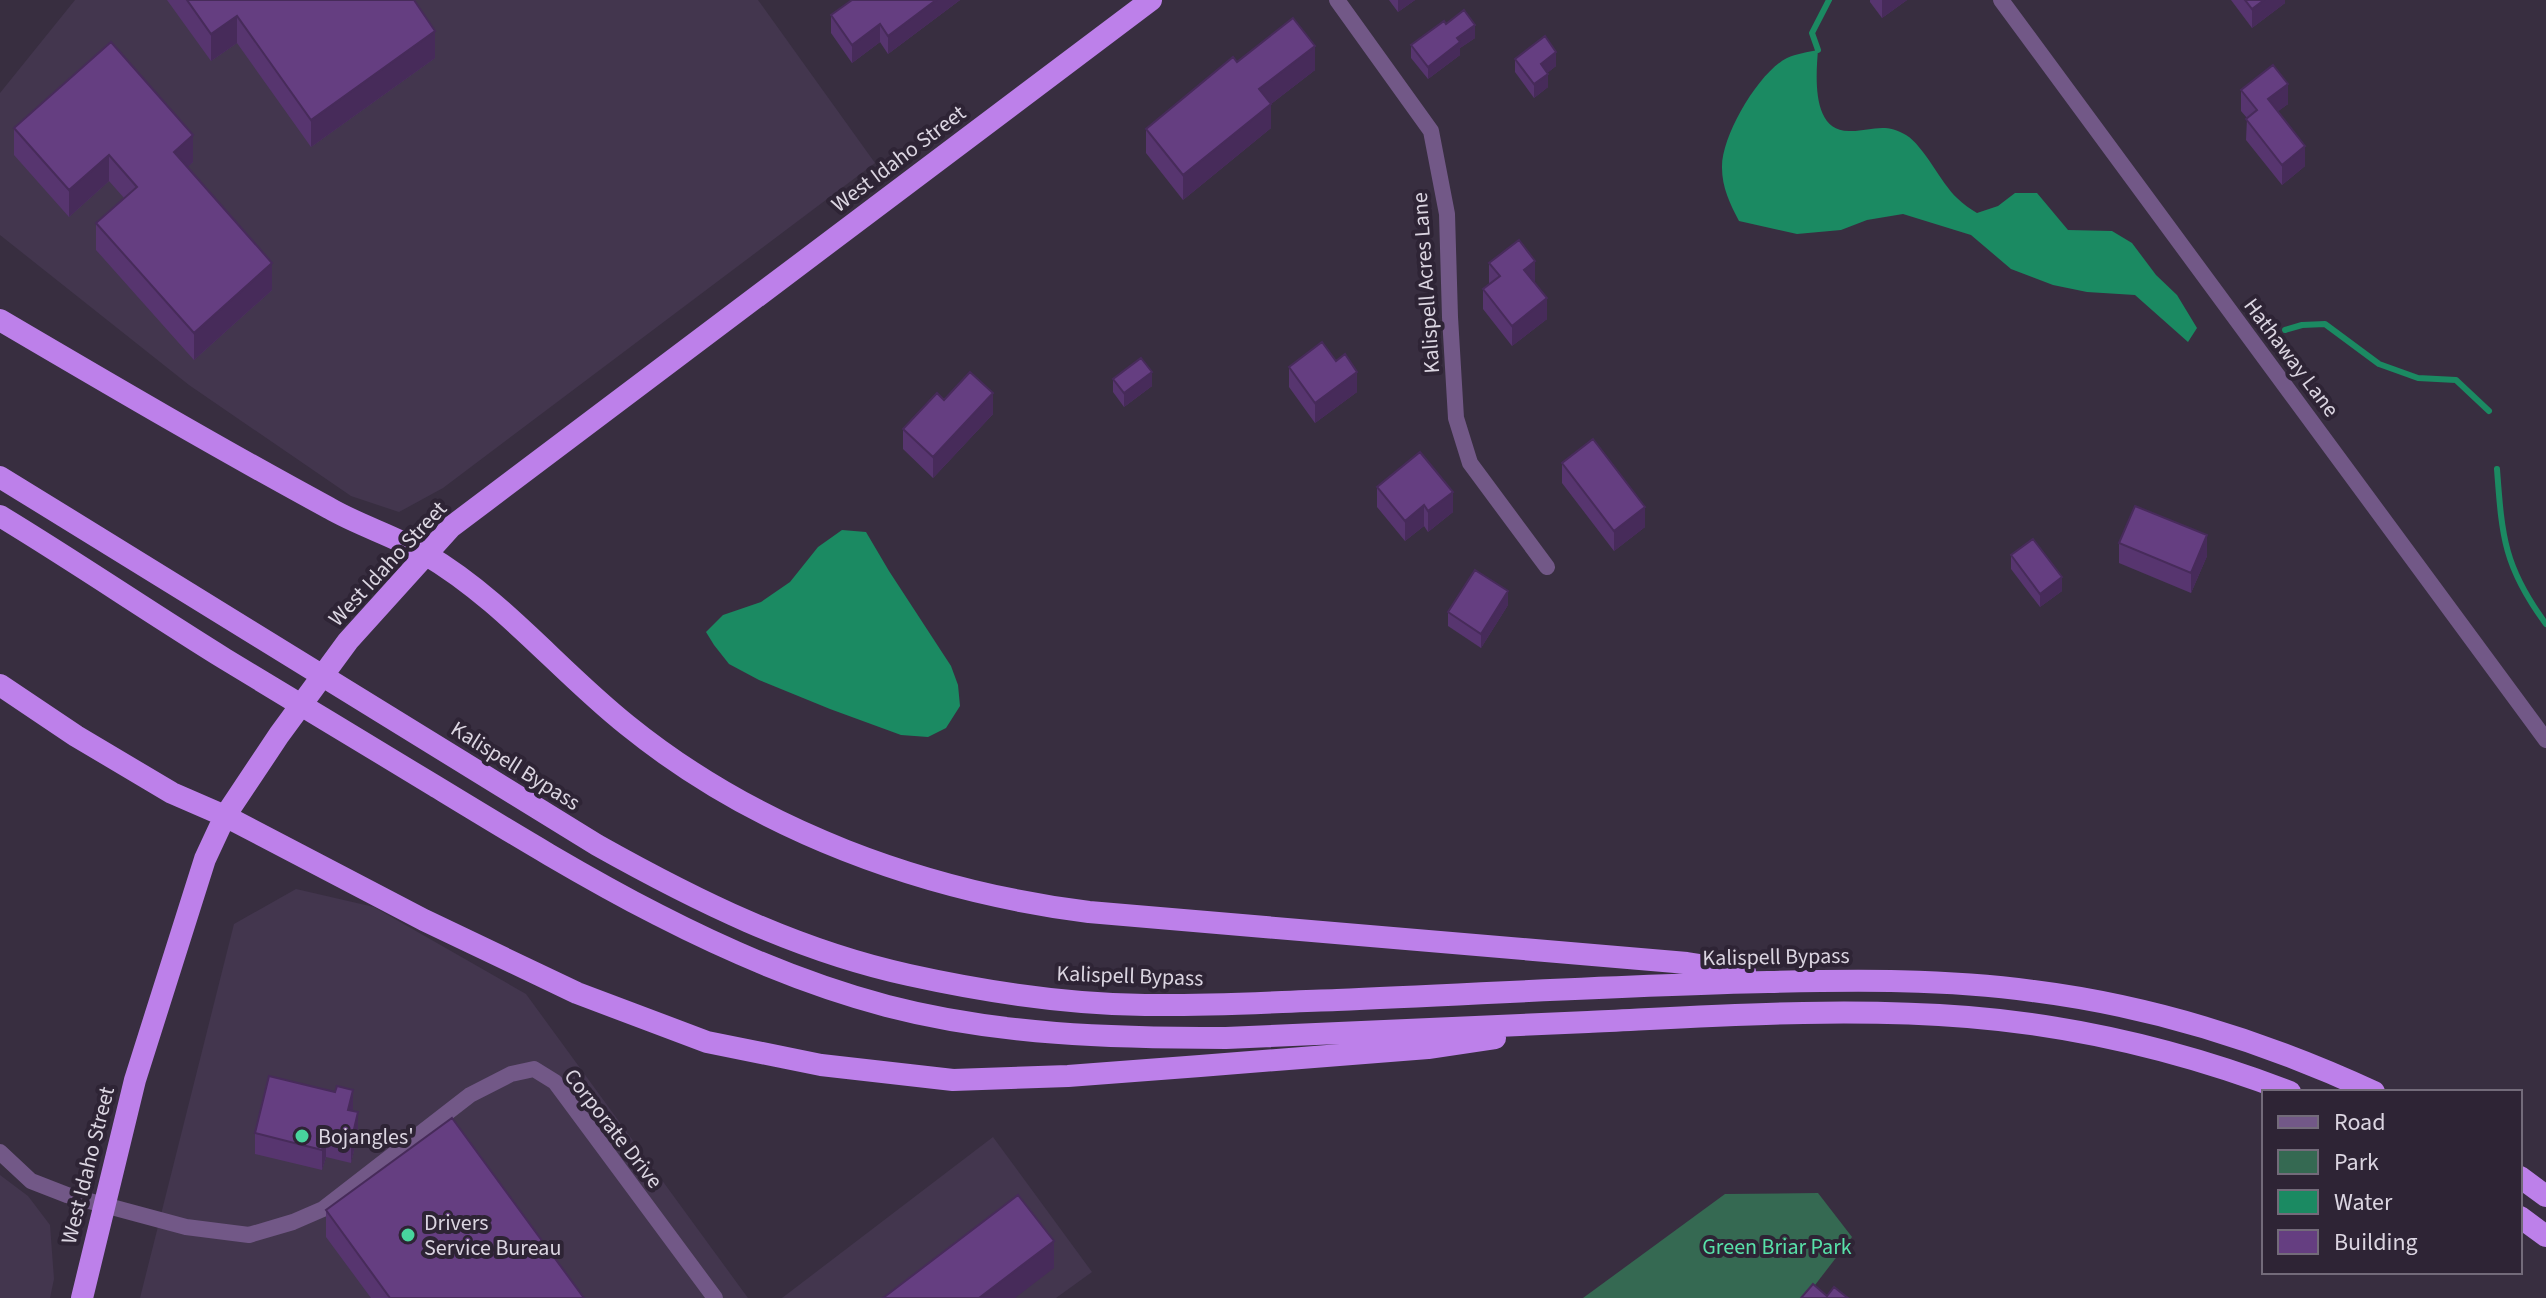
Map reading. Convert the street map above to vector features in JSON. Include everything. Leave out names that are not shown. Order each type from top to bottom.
[{"type":"highway","name":"West Idaho Street","points":[[82,1298],[135,1080],[205,859],[225,816],[348,641],[451,527],[1151,0]]},
{"type":"highway","points":[[0,320],[340,515],[425,554],[489,598],[625,724],[699,777],[790,826],[892,868],[999,898],[1089,912],[1687,963],[1806,981]]},
{"type":"highway","name":"Kalispell Bypass","points":[[0,477],[597,845],[737,917],[869,965],[943,982],[1060,1000],[1184,1005],[1697,983],[1918,981],[1978,985],[2100,1002],[2232,1035],[2296,1056],[2370,1090]]},
{"type":"highway","points":[[0,516],[224,658],[585,874],[732,952],[808,982],[919,1014],[959,1022],[1057,1033],[1171,1038],[1835,1013],[1969,1017],[2087,1033],[2168,1051],[2285,1090]]},
{"type":"highway","points":[[0,685],[110,757],[172,793],[225,816],[424,920],[577,993],[707,1042],[821,1065],[953,1080],[1068,1076],[1428,1048],[1495,1038],[1555,1023]]},
{"type":"highway","points":[[2522,1178],[2546,1196]]},
{"type":"highway","points":[[2522,1218],[2546,1236]]},
{"type":"street","name":"Kalispell Acres Lane","points":[[1337,0],[1431,131],[1447,214],[1456,418],[1470,463],[1547,567]]},
{"type":"street","name":"Hathaway Lane","points":[[2001,0],[2546,740]]},
{"type":"street","name":"Corporate Drive","points":[[103,1206],[186,1227],[249,1235],[293,1222],[323,1209],[470,1095],[511,1074],[534,1069],[555,1082],[715,1298]]},
{"type":"street","points":[[0,1152],[31,1181],[103,1206]]},
{"type":"shaded area","points":[[75,0],[758,0],[875,163],[443,488],[399,512],[351,496],[189,385],[0,235],[0,93]]},
{"type":"shaded area","points":[[296,889],[374,907],[526,994],[748,1298],[140,1298],[234,924]]},
{"type":"shaded area","points":[[993,1137],[1092,1272],[1056,1298],[782,1298]]},
{"type":"shaded area","points":[[0,1175],[28,1196],[50,1225],[54,1279],[50,1298],[0,1298]]},
{"type":"green space","name":"Green Briar Park","points":[[1818,1193],[1852,1237],[1805,1298],[1583,1298],[1725,1194]]},
{"type":"water","points":[[1818,50],[1817,88],[1822,113],[1829,123],[1838,129],[1885,128],[1906,135],[1919,147],[1951,191],[1977,213],[1998,206],[2015,193],[2037,193],[2068,230],[2112,231],[2132,243],[2156,275],[2177,295],[2197,328],[2188,342],[2135,295],[2087,292],[2053,285],[2011,269],[1971,235],[1903,214],[1867,220],[1841,230],[1797,234],[1739,221],[1727,195],[1722,168],[1723,155],[1735,123],[1754,91],[1776,65],[1787,58]]},
{"type":"water","points":[[842,530],[866,532],[951,666],[958,685],[960,706],[946,728],[928,737],[901,735],[759,680],[729,664],[706,632],[723,615],[761,602],[790,582],[818,547]]},
{"type":"building","points":[[187,0],[414,0],[435,31],[311,120],[237,16],[211,34]]},
{"type":"building","points":[[852,0],[936,0],[888,36],[880,24],[852,45],[831,15]]},
{"type":"building","points":[[2245,0],[2264,0],[2252,9]]},
{"type":"building","points":[[1464,10],[1475,25],[1457,38],[1460,42],[1428,67],[1411,45]]},
{"type":"building","points":[[1293,18],[1315,46],[1259,89],[1271,104],[1183,175],[1146,129],[1233,57],[1237,62]]},
{"type":"building","points":[[1545,36],[1556,52],[1541,64],[1548,74],[1534,84],[1515,59]]},
{"type":"building","points":[[111,42],[193,135],[174,152],[272,263],[194,333],[96,223],[137,187],[109,155],[69,190],[14,128]]},
{"type":"building","points":[[2273,65],[2288,84],[2268,99],[2305,146],[2282,165],[2246,119],[2257,110],[2241,90]]},
{"type":"building","points":[[1519,240],[1535,261],[1524,270],[1547,298],[1512,326],[1483,289],[1500,276],[1489,263]]},
{"type":"building","points":[[1322,342],[1336,361],[1345,354],[1357,372],[1315,403],[1289,367]]},
{"type":"building","points":[[1141,358],[1152,372],[1124,393],[1113,379]]},
{"type":"building","points":[[970,372],[993,393],[933,457],[903,429],[937,393],[944,400]]},
{"type":"building","points":[[1593,439],[1645,507],[1614,531],[1562,463]]},
{"type":"building","points":[[1420,452],[1453,492],[1428,511],[1424,505],[1405,521],[1377,487]]},
{"type":"building","points":[[2135,506],[2207,535],[2191,573],[2119,543]]},
{"type":"building","points":[[2033,539],[2062,577],[2040,594],[2011,555]]},
{"type":"building","points":[[1475,570],[1508,591],[1481,634],[1448,612]]},
{"type":"building","points":[[269,1076],[335,1092],[337,1086],[353,1090],[348,1110],[358,1112],[351,1142],[326,1136],[322,1150],[255,1133]]},
{"type":"building","points":[[452,1118],[584,1298],[390,1298],[326,1210]]},
{"type":"building","points":[[1018,1195],[1054,1241],[979,1298],[883,1298]]},
{"type":"building","points":[[1813,1284],[1827,1296],[1834,1287],[1848,1298],[1801,1298]]},
{"type":"waterway","points":[[1818,50],[1812,33],[1829,0]]},
{"type":"waterway","points":[[2285,330],[2302,325],[2325,324],[2379,364],[2418,378],[2456,380],[2489,411]]},
{"type":"waterway","points":[[2497,469],[2504,533],[2513,568],[2546,624]]},
{"type":"place","name":"Bojangles'","points":[[302,1136]]},
{"type":"place","name":"Drivers Service Bureau","points":[[408,1235]]}]
